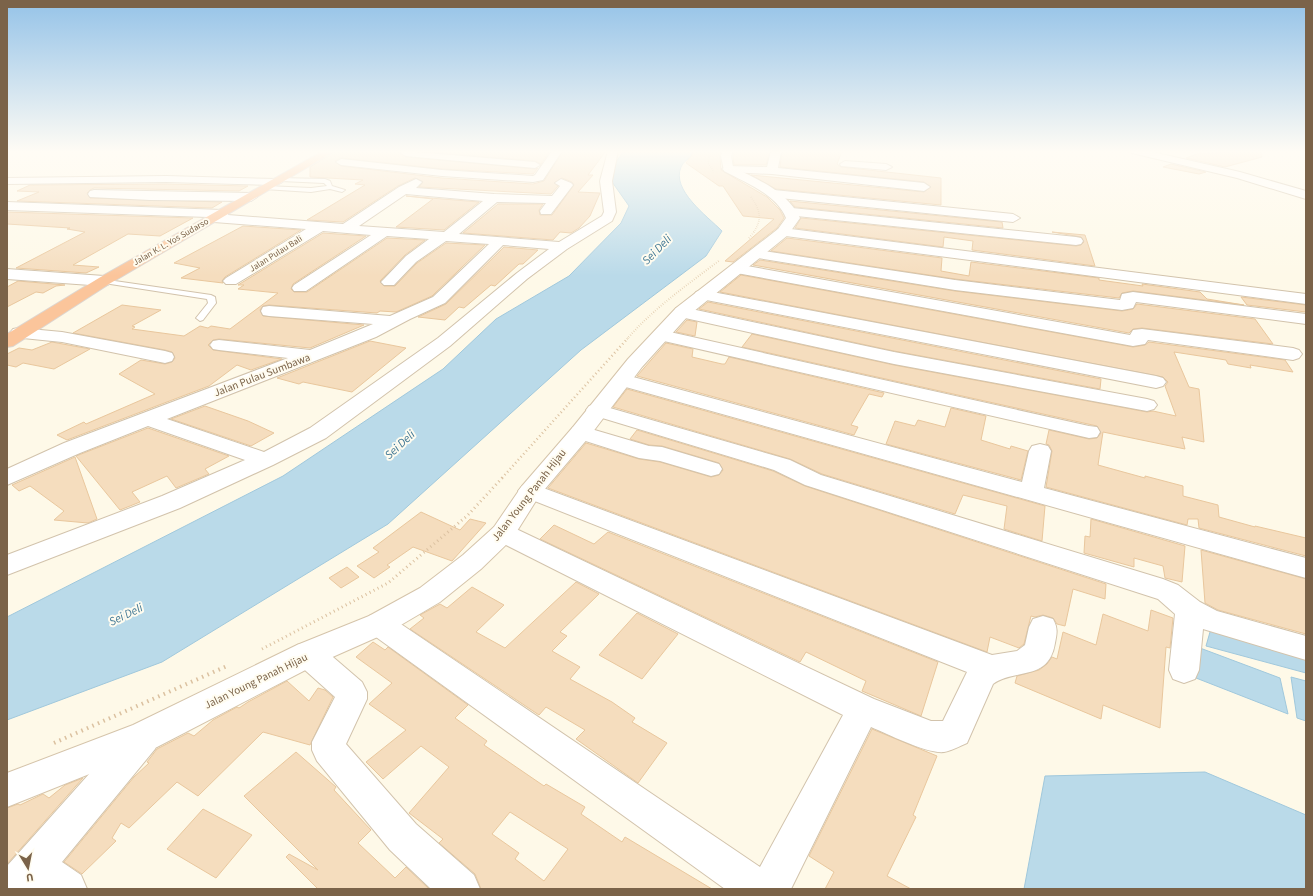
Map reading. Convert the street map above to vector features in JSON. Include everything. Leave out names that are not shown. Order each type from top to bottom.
[{"type":"highway","name":"Jalan K. L. Yos Sudarso","points":[[16,332],[258,193]]},
{"type":"street","points":[[83,193],[150,196],[251,197]]},
{"type":"street","points":[[346,228],[400,193]]},
{"type":"street","points":[[436,193],[494,198],[555,200]]},
{"type":"street","points":[[546,211],[561,193]]},
{"type":"street","points":[[7,565],[171,502],[265,460],[318,433],[444,342],[522,276],[562,246],[607,218],[610,212],[606,193]]},
{"type":"street","points":[[777,193],[788,222]]},
{"type":"street","points":[[840,193],[1013,218]]},
{"type":"street","points":[[389,282],[411,259],[445,237],[494,198]]},
{"type":"street","points":[[7,206],[218,216],[384,232],[562,246]]},
{"type":"street","points":[[788,222],[1076,241]]},
{"type":"street","points":[[788,222],[985,259],[1171,280],[1306,299]]},
{"type":"street","name":"Jalan Young Panah Hijau","points":[[7,790],[145,736],[308,654],[379,624],[430,594],[472,562],[503,533],[530,491],[581,432],[596,410],[682,312],[702,295],[729,264],[788,222]]},
{"type":"street","name":"Jalan Pulau Bali","points":[[231,281],[321,226]]},
{"type":"street","points":[[300,288],[384,232]]},
{"type":"street","name":"Jalan Pulau Sumbawa","points":[[7,478],[72,448],[370,333],[439,300],[499,242]]},
{"type":"street","points":[[751,248],[955,284],[1122,306],[1127,305],[1128,297],[1134,297],[1306,319]]},
{"type":"street","points":[[729,264],[1133,341],[1139,340],[1139,334],[1142,334],[1293,354]]},
{"type":"street","points":[[7,274],[104,281]]},
{"type":"street","points":[[702,295],[1156,382]]},
{"type":"street","points":[[269,311],[394,321]]},
{"type":"street","points":[[682,312],[894,358],[1147,405]]},
{"type":"street","points":[[16,332],[62,337],[166,357]]},
{"type":"street","points":[[661,335],[1090,432]]},
{"type":"street","points":[[219,345],[312,356]]},
{"type":"street","points":[[622,380],[1306,568]]},
{"type":"street","points":[[596,410],[782,464],[812,480],[1153,586],[1168,592],[1190,610],[1209,620],[1306,648]]},
{"type":"street","points":[[148,419],[265,460]]},
{"type":"street","points":[[581,432],[646,453],[662,454],[710,469]]},
{"type":"street","points":[[1031,493],[1040,451]]},
{"type":"street","points":[[530,491],[991,668]]},
{"type":"street","points":[[503,533],[863,709],[931,736],[944,737],[955,732],[981,675],[991,668],[1024,662],[1039,651],[1043,627]]},
{"type":"street","points":[[1184,670],[1190,610]]},
{"type":"street","points":[[379,624],[758,889]]},
{"type":"street","points":[[308,654],[351,692],[351,699],[329,742],[329,750],[403,837],[460,889]]},
{"type":"street","points":[[770,889],[863,709]]},
{"type":"street","points":[[67,889],[22,877],[145,736]]},
{"type":"lane","points":[[104,281],[211,297],[212,303],[200,318]]},
{"type":"path","points":[[750,196],[758,206],[761,219],[751,248]]},
{"type":"path","points":[[257,652],[388,583],[468,515],[548,429],[643,321],[673,294],[729,264]]},
{"type":"path","points":[[50,745],[228,666]]},
{"type":"water","name":"Sei Deli","points":[[620,193],[686,193],[692,202],[722,231],[706,256],[581,350],[388,524],[162,662],[7,720],[7,617],[283,476],[443,369],[496,319],[569,276],[621,223],[629,206]]},
{"type":"water","points":[[1212,625],[1306,652],[1306,673],[1206,646]]},
{"type":"water","points":[[1200,648],[1280,678],[1288,714],[1196,678]]},
{"type":"water","points":[[1291,677],[1306,681],[1306,721],[1297,718]]},
{"type":"water","points":[[1205,772],[1306,815],[1306,889],[1024,889],[1045,776]]},
{"type":"building","points":[[37,193],[87,193],[90,198],[222,202],[212,208],[17,201]]},
{"type":"building","points":[[352,193],[388,193],[343,222],[307,220]]},
{"type":"building","points":[[529,193],[552,193],[551,194]]},
{"type":"building","points":[[568,193],[600,193],[590,216],[579,228],[571,233],[560,232],[553,240],[463,233],[498,204],[543,204],[539,210],[540,215],[552,215]]},
{"type":"building","points":[[728,193],[760,193],[767,197],[780,210],[784,218],[777,228],[733,262],[725,261],[774,219],[743,216]]},
{"type":"building","points":[[815,193],[941,193],[941,205]]},
{"type":"building","points":[[406,196],[479,202],[444,230],[396,227],[433,199]]},
{"type":"building","points":[[790,201],[1002,222],[1003,228],[795,207]]},
{"type":"building","points":[[7,212],[193,218],[160,236],[128,234],[73,265],[99,267],[86,273],[16,268],[85,232],[67,229],[70,228],[7,224]]},
{"type":"building","points":[[801,218],[1076,246],[1081,245],[1084,242],[1081,237],[1052,232],[1085,235],[1095,266],[972,250],[973,241],[944,237],[943,247],[795,228]]},
{"type":"building","points":[[243,226],[301,230],[225,277],[222,281],[223,283],[181,278],[200,268],[174,263]]},
{"type":"building","points":[[323,233],[366,236],[293,284],[291,289],[294,292],[307,292],[387,238],[425,240],[405,255],[380,281],[384,286],[395,286],[417,263],[446,243],[485,245],[432,296],[396,312],[380,311],[377,313],[269,305],[263,306],[260,310],[263,316],[364,325],[310,348],[219,339],[213,340],[208,345],[213,350],[282,359],[251,370],[237,365],[209,386],[67,440],[57,435],[84,422],[86,424],[155,394],[119,374],[141,360],[165,364],[172,362],[175,358],[172,352],[165,350],[73,333],[122,305],[161,310],[132,326],[135,327],[132,329],[184,336],[200,326],[230,329],[278,293],[238,289],[244,285],[238,285]]},
{"type":"building","points":[[787,238],[942,258],[941,271],[969,276],[971,262],[1099,278],[1099,280],[1143,286],[1142,284],[1200,292],[1207,299],[1244,305],[1133,291],[1122,293],[1119,298],[955,279],[771,251]]},
{"type":"building","points":[[504,247],[538,250],[523,264],[519,264],[495,286],[491,285],[464,308],[459,307],[445,320],[418,317],[446,304]]},
{"type":"building","points":[[760,260],[955,291],[1122,311],[1133,309],[1137,304],[1255,319],[1273,344],[1142,328],[1133,329],[1129,333],[753,265]]},
{"type":"building","points":[[741,275],[1133,347],[1145,345],[1149,342],[1285,360],[1293,372],[1250,365],[1251,368],[1228,364],[1226,360],[1174,352],[1189,387],[1199,389],[1204,442],[1182,437],[1185,449],[1103,432],[1098,465],[1145,478],[1145,476],[1183,486],[1183,496],[1218,505],[1219,517],[1255,527],[1306,538],[1306,556],[1199,528],[1198,519],[1188,519],[1187,525],[1046,487],[1052,451],[1049,445],[1046,444],[1049,430],[1089,439],[1097,438],[1101,433],[1097,426],[742,347],[752,334],[894,365],[1147,412],[1153,411],[1176,416],[1165,386],[1168,382],[1163,377],[720,292]]},
{"type":"building","points":[[18,281],[65,285],[56,286],[43,293],[36,292],[7,307],[7,287]]},
{"type":"building","points":[[1241,297],[1306,305],[1306,312],[1247,305]]},
{"type":"building","points":[[708,302],[1101,379],[1100,389],[894,351],[699,309]]},
{"type":"building","points":[[687,320],[697,322],[695,336],[676,332]]},
{"type":"building","points":[[370,341],[406,348],[352,392],[303,382],[299,384],[277,378]]},
{"type":"building","points":[[52,342],[90,349],[54,369],[23,363],[16,367],[7,365],[7,354],[19,348],[32,350]]},
{"type":"building","points":[[666,343],[693,349],[692,357],[722,364],[725,364],[729,357],[884,393],[882,397],[869,394],[851,425],[858,427],[854,435],[637,376]]},
{"type":"building","points":[[627,389],[1045,506],[1042,541],[1004,529],[1007,506],[963,495],[955,514],[822,474],[790,459],[613,407]]},
{"type":"building","points":[[205,406],[248,421],[274,433],[251,446],[171,419]]},
{"type":"building","points":[[951,408],[986,416],[981,440],[1010,449],[1011,446],[1028,451],[1021,480],[886,444],[895,421],[915,426],[918,420],[945,427]]},
{"type":"building","points":[[148,428],[229,456],[205,469],[209,474],[176,488],[167,476],[132,492],[140,502],[120,510],[76,456]]},
{"type":"building","points":[[637,430],[773,471],[805,486],[1106,584],[1105,599],[1073,589],[1065,626],[1057,624],[1053,618],[1043,615],[1035,617],[1031,616],[1024,644],[1019,648],[990,637],[987,652],[548,488],[586,443],[639,459],[660,462],[711,477],[719,475],[723,470],[719,463],[662,446],[649,445],[630,439]]},
{"type":"building","points":[[75,457],[97,519],[88,523],[54,520],[64,511],[30,486],[19,491],[12,485]]},
{"type":"building","points":[[421,512],[460,530],[470,519],[486,523],[452,561],[413,547],[387,565],[390,567],[374,578],[357,566],[379,552],[373,548]]},
{"type":"building","points":[[1091,519],[1185,546],[1182,582],[1165,578],[1163,566],[1134,558],[1134,567],[1084,553],[1085,536],[1090,537]]},
{"type":"building","points":[[554,525],[594,544],[608,532],[938,662],[921,716],[862,691],[866,681],[806,652],[800,662],[540,539]]},
{"type":"building","points":[[1201,550],[1306,579],[1306,634],[1218,610],[1205,603]]},
{"type":"building","points":[[347,567],[359,577],[341,588],[329,578]]},
{"type":"building","points":[[576,582],[599,594],[560,632],[567,636],[552,651],[580,667],[570,679],[612,702],[635,718],[632,722],[667,743],[638,783],[576,739],[585,730],[546,707],[539,715],[410,629],[424,618],[420,615],[440,604],[447,608],[472,587],[504,605],[476,632],[505,648]]},
{"type":"building","points":[[1151,610],[1173,618],[1170,648],[1166,647],[1160,728],[1103,705],[1101,719],[1015,683],[1017,676],[1039,670],[1047,664],[1052,657],[1057,659],[1063,632],[1096,645],[1103,614],[1148,631]]},
{"type":"building","points":[[637,613],[678,634],[642,679],[599,655]]},
{"type":"building","points":[[373,642],[385,650],[388,647],[468,705],[455,718],[487,741],[484,745],[544,786],[546,784],[585,807],[581,814],[622,842],[625,837],[712,889],[481,889],[475,874],[439,843],[443,839],[409,813],[449,767],[421,746],[383,779],[366,762],[406,730],[369,704],[392,683],[356,657]],"holes":[[[510,812],[568,849],[544,881],[515,859],[519,853],[492,834]]]},
{"type":"building","points":[[287,681],[309,701],[318,688],[325,690],[333,697],[310,745],[263,732],[198,796],[177,782],[129,828],[121,823],[112,838],[116,841],[82,874],[64,862],[134,777],[149,763],[147,762],[157,749],[188,733],[194,736],[213,720],[237,707],[239,708]]},
{"type":"building","points":[[872,729],[937,756],[913,815],[916,817],[887,876],[911,889],[825,889],[834,872],[809,856]]},
{"type":"building","points":[[296,752],[336,787],[334,790],[371,830],[358,843],[395,878],[406,867],[429,889],[318,889],[286,857],[289,854],[318,870],[244,796]]},
{"type":"building","points":[[83,778],[7,864],[7,808],[18,804],[20,805],[43,794],[49,798],[65,785]]},
{"type":"building","points":[[203,809],[252,835],[216,878],[167,849]]}]
